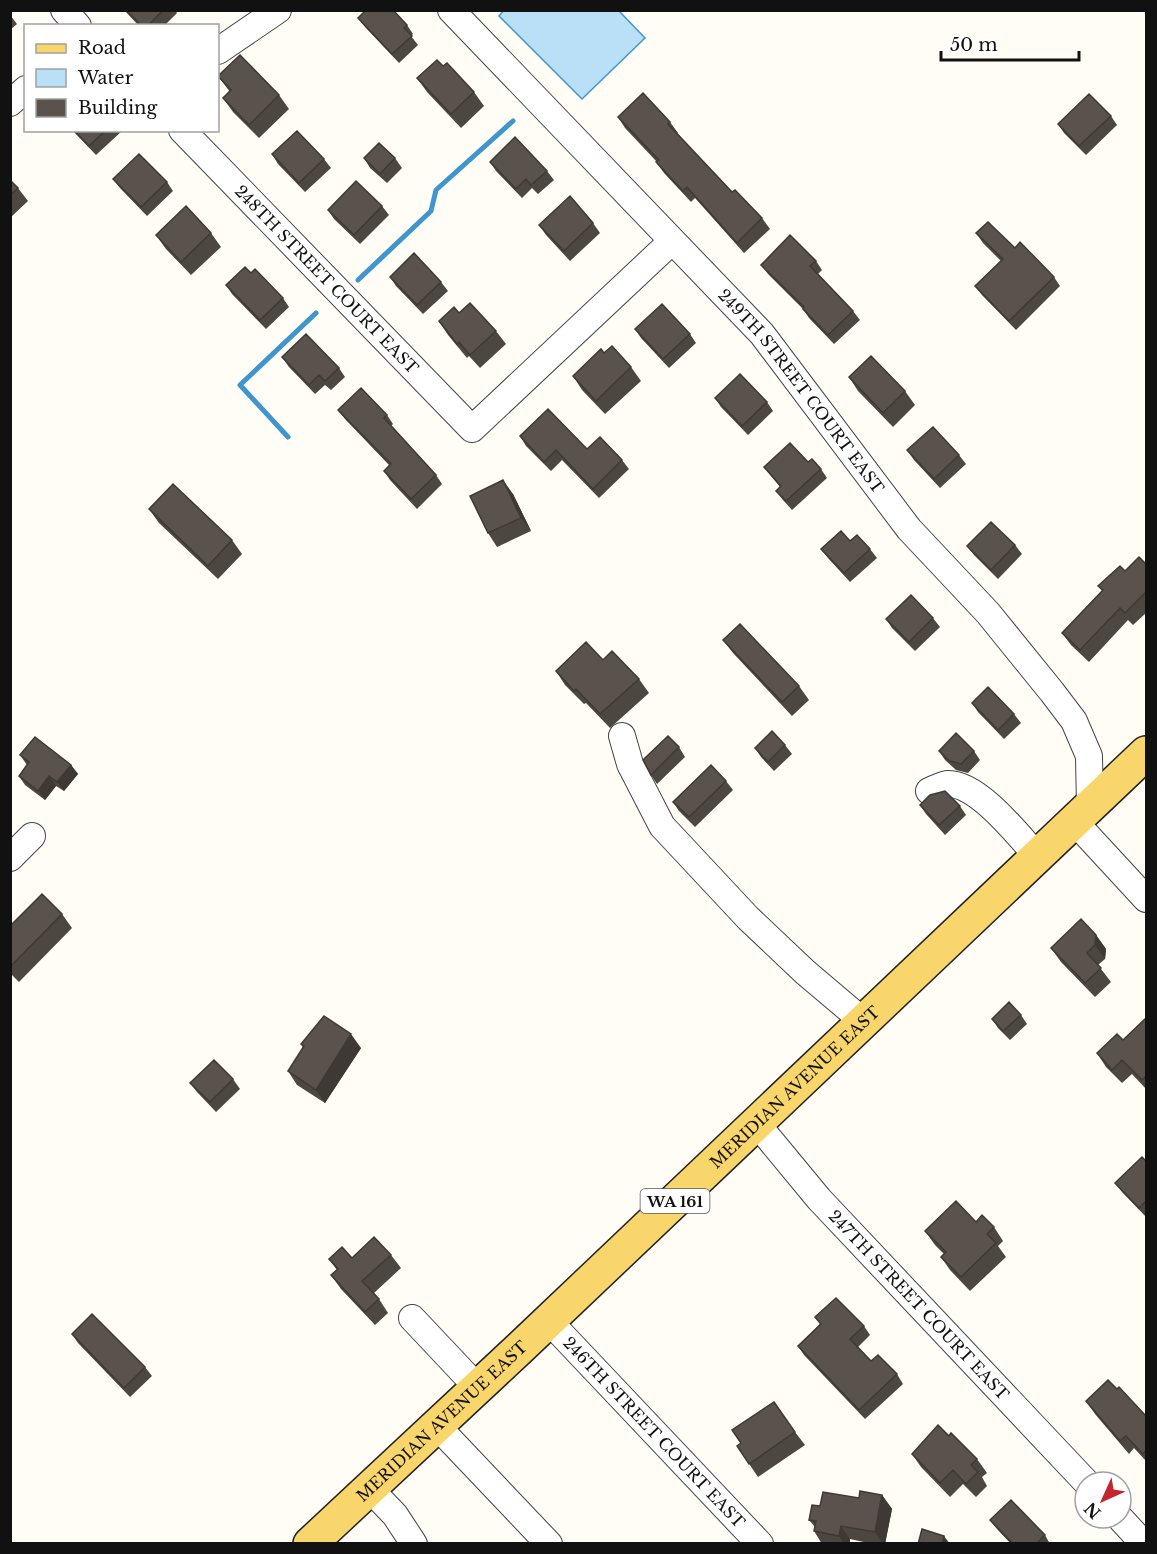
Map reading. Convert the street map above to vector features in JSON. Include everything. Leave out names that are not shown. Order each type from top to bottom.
[{"type":"main road","name":"MERIDIAN AVENUE EAST","points":[[310,1544],[549,1321],[1146,753]]},
{"type":"street","points":[[64,10],[76,24]]},
{"type":"street","points":[[219,50],[278,10]]},
{"type":"street","name":"249TH STREET COURT EAST","points":[[452,10],[776,351],[909,530],[988,613],[1052,692],[1074,721],[1089,756],[1091,780],[1082,814]]},
{"type":"street","points":[[10,102],[24,90]]},
{"type":"street","name":"248TH STREET COURT EAST","points":[[185,132],[472,429],[671,242]]},
{"type":"street","points":[[622,736],[630,764],[662,826],[748,918],[805,972],[864,1022]]},
{"type":"street","points":[[929,792],[945,784],[962,786],[993,809],[1037,856]]},
{"type":"street","points":[[1082,814],[1146,899]]},
{"type":"street","points":[[10,858],[32,836]]},
{"type":"street","name":"247TH STREET COURT EAST","points":[[757,1124],[819,1199],[1075,1470]]},
{"type":"street","points":[[412,1317],[477,1387]]},
{"type":"street","name":"246TH STREET COURT EAST","points":[[549,1321],[760,1544]]},
{"type":"street","points":[[436,1425],[549,1544]]},
{"type":"street","points":[[369,1488],[395,1515],[414,1544]]},
{"type":"street","points":[[1131,1530],[1144,1544]]},
{"type":"water","points":[[504,10],[619,11],[645,38],[582,99],[499,16]]},
{"type":"building","points":[[126,10],[163,10],[150,24],[140,24]]},
{"type":"building","points":[[366,10],[393,10],[407,25],[404,28],[412,36],[392,54],[358,18]]},
{"type":"building","points":[[240,55],[279,95],[249,125],[223,98],[231,90],[219,75]]},
{"type":"building","points":[[437,60],[443,66],[447,63],[474,92],[451,114],[417,78]]},
{"type":"building","points":[[643,93],[670,122],[668,124],[732,192],[735,190],[762,218],[737,243],[687,187],[683,191],[656,162],[659,160],[618,117]]},
{"type":"building","points":[[1089,94],[1111,116],[1079,146],[1058,124]]},
{"type":"building","points":[[297,131],[324,159],[299,183],[272,154]]},
{"type":"building","points":[[76,132],[104,132],[89,146]]},
{"type":"building","points":[[515,137],[547,171],[531,185],[526,179],[516,189],[490,162]]},
{"type":"building","points":[[379,143],[395,158],[380,174],[364,158]]},
{"type":"building","points":[[139,154],[167,182],[141,207],[113,179]]},
{"type":"building","points":[[10,180],[18,188],[10,195]]},
{"type":"building","points":[[356,181],[382,206],[354,235],[328,210]]},
{"type":"building","points":[[570,196],[593,223],[564,251],[539,225]]},
{"type":"building","points":[[186,206],[211,233],[181,262],[156,235]]},
{"type":"building","points":[[988,222],[1015,248],[1020,242],[1054,277],[1009,321],[975,286],[1003,259],[976,233]]},
{"type":"building","points":[[790,235],[816,261],[810,266],[853,311],[828,335],[803,309],[804,307],[761,265]]},
{"type":"building","points":[[414,253],[441,282],[417,305],[390,277]]},
{"type":"building","points":[[245,267],[251,273],[255,269],[283,298],[260,320],[226,285]]},
{"type":"building","points":[[470,303],[496,331],[470,355],[459,342],[457,344],[439,321],[454,307],[459,313]]},
{"type":"building","points":[[662,304],[690,334],[663,359],[635,329]]},
{"type":"building","points":[[306,334],[339,368],[325,381],[319,375],[309,385],[282,357]]},
{"type":"building","points":[[612,346],[631,367],[596,401],[573,376],[601,349],[604,353]]},
{"type":"building","points":[[871,356],[905,391],[883,413],[849,377]]},
{"type":"building","points":[[740,374],[767,402],[742,426],[715,398]]},
{"type":"building","points":[[361,388],[387,415],[384,418],[436,475],[411,499],[384,471],[391,464],[338,410]]},
{"type":"building","points":[[548,409],[587,449],[600,437],[622,460],[593,489],[556,450],[544,462],[520,436]]},
{"type":"building","points":[[933,427],[959,455],[934,479],[907,450]]},
{"type":"building","points":[[790,443],[808,462],[812,459],[821,469],[786,501],[776,491],[781,486],[764,467]]},
{"type":"building","points":[[503,480],[521,518],[488,533],[470,496]]},
{"type":"building","points":[[173,484],[232,540],[208,566],[149,509]]},
{"type":"building","points":[[991,522],[1015,545],[991,570],[967,546]]},
{"type":"building","points":[[841,531],[850,541],[857,535],[870,549],[844,573],[821,549]]},
{"type":"building","points":[[1139,557],[1146,564],[1146,592],[1125,613],[1120,608],[1080,650],[1062,633],[1103,590],[1098,586],[1120,566],[1125,571]]},
{"type":"building","points":[[911,595],[933,618],[909,642],[886,619]]},
{"type":"building","points":[[740,624],[799,686],[782,702],[723,640]]},
{"type":"building","points":[[586,642],[603,660],[612,651],[639,679],[600,714],[556,671]]},
{"type":"building","points":[[988,687],[1014,714],[998,730],[972,703]]},
{"type":"building","points":[[772,731],[785,745],[768,762],[755,748]]},
{"type":"building","points":[[956,733],[974,751],[961,764],[950,761],[939,751]]},
{"type":"building","points":[[668,736],[679,747],[651,775],[643,760]]},
{"type":"building","points":[[35,737],[71,765],[57,782],[49,776],[38,791],[19,776],[29,762],[20,755]]},
{"type":"building","points":[[711,765],[726,781],[689,817],[673,802]]},
{"type":"building","points":[[945,791],[960,806],[939,825],[920,805],[930,795]]},
{"type":"building","points":[[42,894],[62,914],[10,967],[10,926]]},
{"type":"building","points":[[1081,919],[1096,935],[1095,945],[1087,953],[1101,968],[1085,983],[1051,948]]},
{"type":"building","points":[[1009,1002],[1021,1015],[1003,1031],[992,1019]]},
{"type":"building","points":[[324,1016],[351,1034],[316,1090],[288,1071],[304,1046],[301,1044]]},
{"type":"building","points":[[1145,1019],[1146,1076],[1142,1080],[1122,1060],[1112,1070],[1097,1053],[1117,1034],[1123,1040]]},
{"type":"building","points":[[214,1060],[233,1079],[210,1102],[190,1083]]},
{"type":"building","points":[[1142,1157],[1146,1161],[1146,1201],[1139,1208],[1115,1183]]},
{"type":"building","points":[[956,1201],[976,1222],[982,1215],[994,1227],[987,1234],[996,1243],[961,1277],[941,1257],[946,1252],[925,1231]]},
{"type":"building","points":[[374,1237],[391,1255],[362,1281],[379,1299],[365,1312],[331,1275],[338,1269],[329,1259],[342,1247],[352,1258]]},
{"type":"building","points":[[836,1298],[864,1326],[850,1339],[871,1361],[878,1355],[897,1374],[859,1410],[798,1346],[821,1324],[815,1317]]},
{"type":"building","points":[[92,1314],[145,1367],[124,1388],[72,1334]]},
{"type":"building","points":[[1108,1380],[1117,1389],[1119,1387],[1146,1416],[1146,1450],[1143,1454],[1126,1436],[1120,1441],[1086,1401]]},
{"type":"building","points":[[774,1402],[795,1432],[749,1464],[737,1446],[741,1443],[732,1430]]},
{"type":"building","points":[[938,1425],[949,1436],[951,1433],[977,1459],[971,1465],[978,1472],[966,1484],[953,1470],[940,1483],[912,1454]]},
{"type":"building","points":[[860,1491],[882,1495],[875,1532],[841,1526],[839,1536],[814,1531],[816,1521],[809,1520],[812,1505],[820,1506],[823,1492],[859,1498]]},
{"type":"building","points":[[1011,1500],[1045,1535],[1036,1544],[1013,1544],[990,1520]]},
{"type":"building","points":[[922,1529],[944,1536],[942,1544],[918,1544]]},
{"type":"waterway","points":[[358,280],[431,211],[436,190],[513,121]]},
{"type":"waterway","points":[[288,437],[240,385],[316,313]]}]
